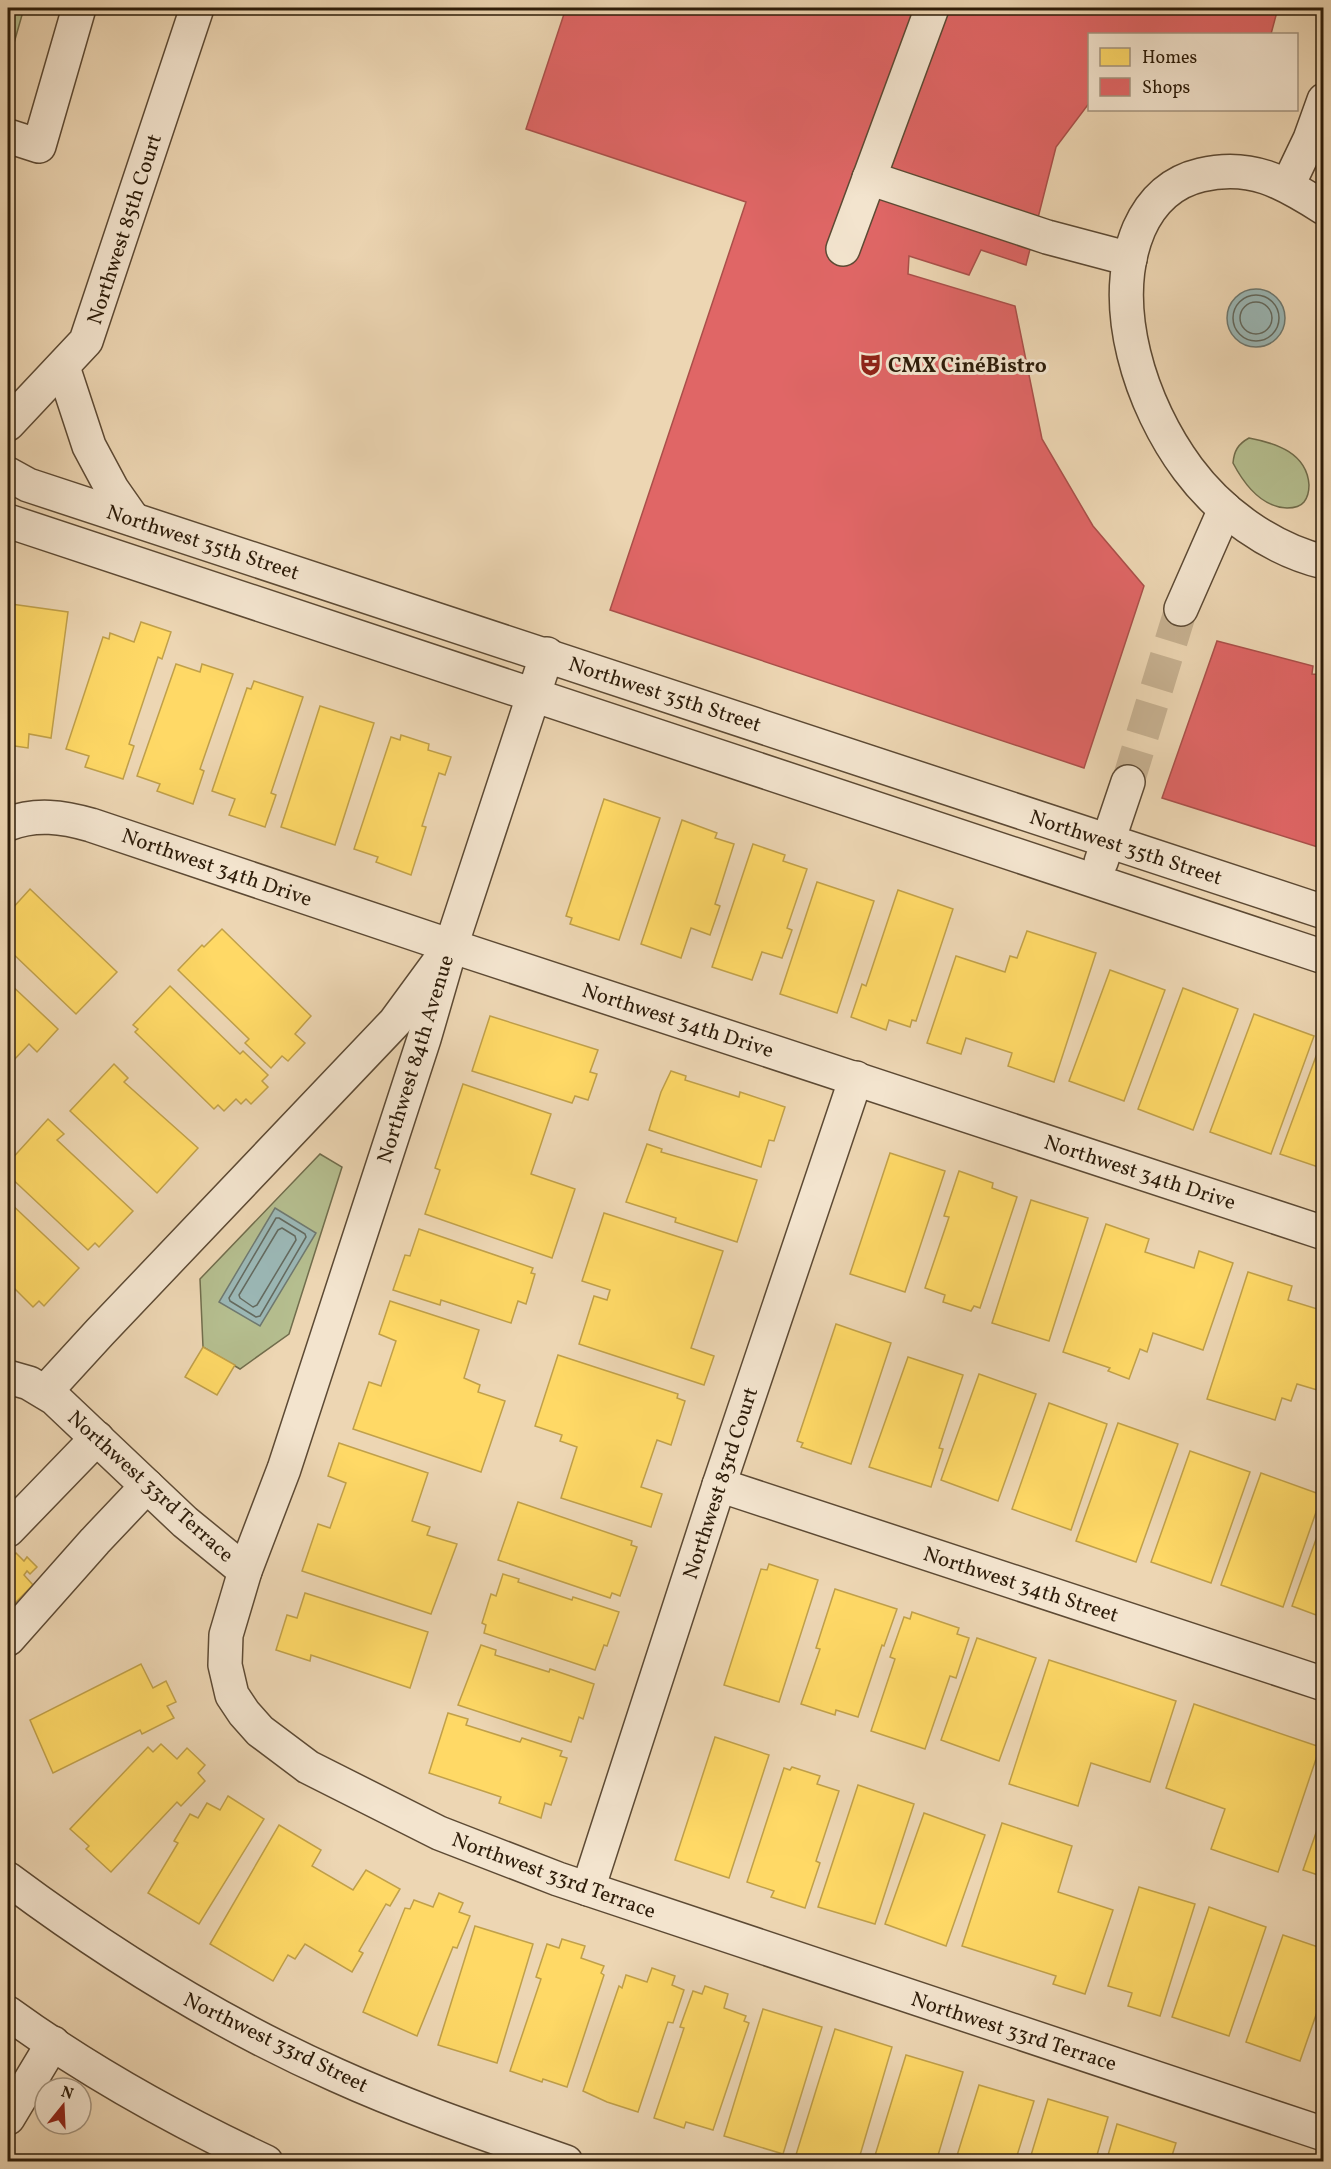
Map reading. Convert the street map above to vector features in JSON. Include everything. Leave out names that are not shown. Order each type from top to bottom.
[{"type":"street","points":[[8,136],[39,146],[79,8]]},
{"type":"street","name":"Northwest 85th Court","points":[[8,424],[86,341],[196,8]]},
{"type":"street","points":[[843,249],[932,8]]},
{"type":"street","points":[[1288,185],[1310,139],[1323,100]]},
{"type":"street","points":[[1323,208],[1288,185],[1263,176],[1234,171],[1216,171],[1178,183],[1168,189],[1152,207],[1138,233],[1130,259],[1127,315],[1136,362],[1144,386],[1164,429],[1187,468],[1214,499],[1259,534],[1277,544],[1323,562]]},
{"type":"street","points":[[869,177],[1047,237],[1130,259]]},
{"type":"street","points":[[63,367],[89,446],[112,489],[133,519]]},
{"type":"street","name":"Northwest 35th Street","points":[[8,474],[28,485],[547,654],[1323,912]]},
{"type":"street","points":[[1181,609],[1225,509]]},
{"type":"street","name":"Northwest 35th Street","points":[[8,521],[1323,957]]},
{"type":"street","points":[[451,946],[547,654]]},
{"type":"street","points":[[1095,880],[1128,782]]},
{"type":"street","name":"Northwest 34th Drive","points":[[20,821],[51,817],[91,825],[1323,1233]]},
{"type":"street","name":"Northwest 84th Avenue","points":[[45,1392],[395,1022],[451,946]]},
{"type":"street","name":"Northwest 84th Avenue","points":[[245,1571],[284,1469],[424,1040],[451,946]]},
{"type":"street","name":"Northwest 83rd Court","points":[[588,1889],[719,1485],[856,1078]]},
{"type":"street","name":"Northwest 33rd Terrace","points":[[8,1377],[22,1380],[45,1392],[97,1438],[184,1522],[245,1571],[226,1635],[226,1675],[232,1695],[260,1731],[308,1767],[466,1845],[588,1889],[1323,2134]]},
{"type":"street","points":[[8,1530],[97,1438]]},
{"type":"street","name":"Northwest 34th Street","points":[[719,1485],[1323,1684]]},
{"type":"street","points":[[8,1639],[94,1541],[147,1486]]},
{"type":"street","name":"Northwest 33rd Street","points":[[8,1879],[50,1911],[151,1978],[252,2035],[336,2075],[413,2107],[566,2162]]},
{"type":"street","points":[[8,2013],[52,2043],[158,2107],[266,2162]]},
{"type":"street","points":[[8,2118],[52,2043]]},
{"type":"green space","points":[[8,8],[24,8],[8,64]]},
{"type":"green space","points":[[1249,438],[1288,451],[1303,465],[1309,485],[1307,496],[1302,504],[1292,508],[1278,507],[1262,499],[1248,486],[1233,463],[1237,448]]},
{"type":"green space","points":[[320,1154],[342,1167],[289,1334],[240,1369],[203,1347],[200,1279]]},
{"type":"water","points":[[1250,289],[1262,289],[1272,293],[1281,302],[1285,324],[1277,339],[1262,347],[1250,347],[1240,343],[1231,334],[1227,324],[1227,312],[1231,302],[1240,293]]},
{"type":"water","points":[[275,1208],[316,1233],[260,1326],[219,1302]]},
{"type":"building: Homes","points":[[11,604],[68,612],[51,738],[29,734],[28,748],[8,745],[8,631]]},
{"type":"building: Homes","points":[[141,622],[171,632],[162,659],[158,657],[129,744],[134,746],[123,779],[85,767],[89,756],[66,749],[103,637],[109,639],[110,633],[134,642]]},
{"type":"building: Homes","points":[[176,664],[200,672],[202,664],[233,674],[200,769],[204,771],[193,804],[157,791],[160,784],[137,776]]},
{"type":"building: Homes","points":[[254,681],[303,697],[271,793],[276,795],[265,827],[229,815],[235,799],[212,791],[247,688],[251,689]]},
{"type":"building: Homes","points":[[320,706],[374,723],[335,845],[281,827]]},
{"type":"building: Homes","points":[[401,735],[429,744],[428,750],[451,757],[445,775],[439,773],[422,826],[426,827],[411,875],[376,862],[378,857],[354,849],[391,737],[400,740]]},
{"type":"building: Homes","points":[[604,799],[660,818],[619,940],[570,924],[572,918],[566,916]]},
{"type":"building: Homes","points":[[682,820],[717,833],[715,838],[734,844],[715,904],[720,906],[710,935],[691,928],[681,958],[641,944]]},
{"type":"building: Homes","points":[[753,844],[785,855],[783,861],[807,869],[787,928],[792,930],[782,958],[762,952],[752,980],[712,967]]},
{"type":"building: Homes","points":[[817,882],[874,901],[837,1013],[780,994]]},
{"type":"building: Homes","points":[[30,889],[117,972],[76,1014],[8,949],[8,908],[10,911]]},
{"type":"building: Homes","points":[[898,890],[953,909],[916,1021],[912,1020],[910,1027],[889,1020],[886,1030],[851,1017],[862,984],[866,986]]},
{"type":"building: Homes","points":[[222,929],[311,1016],[295,1034],[305,1043],[288,1061],[282,1056],[271,1068],[245,1043],[249,1039],[178,970],[202,945],[204,947]]},
{"type":"building: Homes","points":[[1027,931],[1096,953],[1054,1082],[1008,1066],[1012,1053],[966,1038],[961,1054],[927,1043],[956,956],[1005,972],[1010,956],[1017,958]]},
{"type":"building: Homes","points":[[1110,970],[1165,990],[1124,1101],[1069,1081]]},
{"type":"building: Homes","points":[[8,982],[58,1029],[37,1052],[29,1044],[11,1063],[8,1059]]},
{"type":"building: Homes","points":[[170,986],[240,1054],[243,1051],[268,1075],[262,1081],[268,1087],[251,1104],[246,1099],[241,1104],[236,1099],[224,1111],[218,1105],[214,1109],[135,1032],[138,1029],[133,1025]]},
{"type":"building: Homes","points":[[1183,988],[1238,1009],[1193,1130],[1138,1109]]},
{"type":"building: Homes","points":[[1254,1014],[1314,1036],[1271,1154],[1210,1132]]},
{"type":"building: Homes","points":[[490,1016],[598,1050],[590,1072],[597,1074],[588,1100],[575,1096],[572,1103],[472,1071]]},
{"type":"building: Homes","points":[[1322,1040],[1324,1040],[1324,1169],[1280,1154]]},
{"type":"building: Homes","points":[[114,1064],[128,1078],[124,1082],[198,1148],[157,1193],[70,1111]]},
{"type":"building: Homes","points":[[671,1071],[686,1076],[685,1080],[739,1097],[740,1092],[785,1107],[774,1141],[769,1140],[761,1167],[649,1130],[661,1092]]},
{"type":"building: Homes","points":[[463,1084],[551,1114],[531,1174],[575,1189],[552,1258],[425,1214],[440,1170],[435,1168]]},
{"type":"building: Homes","points":[[48,1119],[64,1134],[57,1140],[133,1211],[99,1247],[95,1243],[88,1250],[8,1175],[8,1163]]},
{"type":"building: Homes","points":[[647,1144],[662,1149],[661,1152],[757,1180],[737,1242],[675,1222],[676,1218],[626,1202]]},
{"type":"building: Homes","points":[[890,1153],[945,1171],[905,1292],[850,1274]]},
{"type":"building: Homes","points":[[959,1171],[993,1183],[992,1188],[1017,1197],[980,1308],[974,1306],[971,1311],[943,1302],[945,1295],[925,1288],[949,1217],[944,1216]]},
{"type":"building: Homes","points":[[1031,1200],[1088,1218],[1049,1341],[992,1323]]},
{"type":"building: Homes","points":[[8,1201],[79,1268],[44,1306],[39,1301],[33,1307],[8,1282]]},
{"type":"building: Homes","points":[[604,1213],[723,1251],[691,1348],[714,1356],[704,1385],[579,1344],[594,1296],[607,1300],[610,1290],[582,1281]]},
{"type":"building: Homes","points":[[1106,1224],[1149,1239],[1145,1252],[1194,1268],[1199,1251],[1233,1263],[1203,1350],[1153,1333],[1147,1352],[1140,1349],[1129,1379],[1108,1371],[1110,1368],[1063,1352]]},
{"type":"building: Homes","points":[[419,1229],[533,1268],[531,1273],[535,1274],[526,1304],[518,1301],[511,1323],[441,1300],[440,1305],[393,1290],[405,1255],[410,1256]]},
{"type":"building: Homes","points":[[1248,1272],[1292,1286],[1288,1300],[1324,1311],[1324,1392],[1297,1384],[1291,1401],[1282,1398],[1275,1420],[1207,1399]]},
{"type":"building: Homes","points":[[390,1301],[479,1330],[464,1378],[480,1385],[478,1392],[505,1401],[481,1472],[353,1429],[369,1382],[381,1386],[396,1341],[379,1334]]},
{"type":"building: Homes","points":[[836,1324],[891,1343],[851,1464],[801,1447],[803,1443],[797,1441]]},
{"type":"building: Homes","points":[[203,1347],[235,1365],[217,1395],[185,1377]]},
{"type":"building: Homes","points":[[558,1355],[678,1394],[677,1398],[685,1401],[671,1445],[657,1440],[641,1487],[662,1494],[651,1527],[561,1498],[577,1447],[560,1441],[562,1435],[535,1426]]},
{"type":"building: Homes","points":[[908,1357],[963,1375],[939,1448],[943,1449],[931,1487],[869,1467]]},
{"type":"building: Homes","points":[[979,1374],[1036,1394],[998,1501],[941,1480]]},
{"type":"building: Homes","points":[[1049,1403],[1107,1424],[1071,1530],[1012,1509]]},
{"type":"building: Homes","points":[[1118,1423],[1178,1444],[1136,1562],[1076,1541]]},
{"type":"building: Homes","points":[[339,1443],[428,1473],[412,1521],[430,1527],[427,1535],[457,1544],[431,1614],[302,1571],[318,1524],[330,1528],[346,1483],[328,1476]]},
{"type":"building: Homes","points":[[1190,1451],[1250,1472],[1211,1583],[1151,1562]]},
{"type":"building: Homes","points":[[1261,1473],[1322,1495],[1283,1607],[1221,1585]]},
{"type":"building: Homes","points":[[518,1502],[632,1541],[631,1545],[637,1547],[620,1596],[612,1593],[610,1598],[498,1560]]},
{"type":"building: Homes","points":[[1324,1517],[1324,1618],[1292,1606]]},
{"type":"building: Homes","points":[[16,1553],[24,1561],[27,1557],[37,1567],[30,1574],[27,1571],[24,1575],[33,1585],[11,1607],[8,1605],[8,1559]]},
{"type":"building: Homes","points":[[769,1564],[818,1580],[779,1702],[724,1685],[761,1569],[767,1570]]},
{"type":"building: Homes","points":[[503,1574],[519,1579],[518,1582],[572,1600],[573,1597],[619,1612],[607,1646],[604,1645],[595,1670],[484,1633],[486,1625],[482,1623],[491,1594],[496,1596]]},
{"type":"building: Homes","points":[[835,1589],[897,1609],[884,1646],[882,1645],[858,1717],[836,1710],[835,1715],[801,1704],[820,1649],[816,1648]]},
{"type":"building: Homes","points":[[305,1593],[428,1632],[410,1688],[311,1655],[310,1661],[276,1650],[287,1615],[297,1618]]},
{"type":"building: Homes","points":[[912,1612],[959,1628],[957,1634],[969,1638],[956,1678],[950,1676],[925,1749],[871,1731],[895,1659],[890,1657],[904,1617],[910,1619]]},
{"type":"building: Homes","points":[[977,1638],[1036,1658],[999,1761],[941,1740]]},
{"type":"building: Homes","points":[[481,1645],[496,1650],[495,1655],[549,1672],[550,1669],[594,1684],[583,1719],[579,1717],[571,1742],[458,1705]]},
{"type":"building: Homes","points":[[1049,1660],[1176,1701],[1150,1782],[1091,1763],[1078,1806],[1009,1784]]},
{"type":"building: Homes","points":[[141,1664],[153,1688],[166,1681],[176,1702],[167,1706],[174,1718],[142,1734],[140,1730],[53,1773],[30,1720]]},
{"type":"building: Homes","points":[[1194,1704],[1320,1747],[1278,1872],[1211,1849],[1225,1809],[1166,1788]]},
{"type":"building: Homes","points":[[448,1713],[468,1719],[466,1725],[520,1742],[522,1738],[562,1751],[560,1756],[567,1758],[551,1805],[545,1803],[541,1818],[499,1803],[501,1797],[429,1773]]},
{"type":"building: Homes","points":[[715,1737],[769,1755],[729,1878],[675,1860]]},
{"type":"building: Homes","points":[[161,1744],[177,1759],[187,1748],[205,1765],[198,1773],[205,1781],[181,1806],[177,1802],[111,1872],[86,1849],[89,1846],[70,1829],[148,1747],[153,1752]]},
{"type":"building: Homes","points":[[792,1767],[820,1776],[817,1784],[839,1791],[816,1861],[820,1863],[805,1908],[771,1897],[774,1891],[747,1882],[784,1768],[790,1770]]},
{"type":"building: Homes","points":[[858,1785],[914,1804],[875,1924],[818,1907]]},
{"type":"building: Homes","points":[[228,1796],[264,1819],[199,1924],[148,1893],[178,1843],[174,1841],[190,1814],[198,1818],[207,1803],[220,1810]]},
{"type":"building: Homes","points":[[1324,1810],[1324,1877],[1303,1870]]},
{"type":"building: Homes","points":[[924,1813],[985,1835],[946,1946],[885,1924]]},
{"type":"building: Homes","points":[[1002,1823],[1072,1846],[1058,1892],[1113,1910],[1085,1994],[1053,1984],[1056,1976],[962,1946]]},
{"type":"building: Homes","points":[[279,1825],[321,1850],[312,1866],[353,1890],[366,1870],[400,1889],[390,1906],[386,1904],[359,1951],[363,1953],[352,1972],[305,1944],[295,1959],[288,1955],[273,1981],[210,1944]]},
{"type":"building: Homes","points":[[1139,1887],[1195,1904],[1160,2016],[1128,2006],[1132,1993],[1108,1986]]},
{"type":"building: Homes","points":[[439,1893],[463,1903],[459,1912],[470,1916],[457,1948],[453,1947],[417,2036],[363,2012],[405,1908],[410,1909],[414,1900],[433,1907]]},
{"type":"building: Homes","points":[[1209,1907],[1266,1927],[1229,2036],[1172,2017]]},
{"type":"building: Homes","points":[[475,1926],[533,1944],[497,2063],[438,2045]]},
{"type":"building: Homes","points":[[1283,1935],[1324,1949],[1324,1992],[1300,2061],[1246,2042]]},
{"type":"building: Homes","points":[[562,1939],[585,1946],[581,1958],[604,1966],[601,1973],[604,1975],[567,2087],[543,2079],[542,2082],[510,2071],[541,1979],[536,1977],[547,1944],[559,1948]]},
{"type":"building: Homes","points":[[652,1968],[675,1976],[672,1985],[684,1990],[673,2023],[668,2022],[638,2112],[583,2091],[619,1986],[622,1988],[626,1975],[647,1982]]},
{"type":"building: Homes","points":[[705,1986],[728,1994],[724,2008],[746,2016],[744,2021],[749,2023],[713,2130],[686,2122],[684,2128],[654,2118],[684,2028],[680,2027],[693,1991],[702,1994]]},
{"type":"building: Homes","points":[[763,2009],[822,2027],[783,2154],[724,2136]]},
{"type":"building: Homes","points":[[835,2029],[892,2047],[858,2162],[807,2162],[795,2158]]},
{"type":"building: Homes","points":[[906,2055],[963,2072],[936,2162],[873,2162]]},
{"type":"building: Homes","points":[[979,2085],[1034,2101],[1015,2162],[955,2162]]},
{"type":"building: Homes","points":[[1048,2099],[1108,2117],[1095,2162],[1029,2162]]},
{"type":"building: Homes","points":[[1117,2124],[1176,2143],[1170,2162],[1106,2162]]},
{"type":"building: Shops","points":[[566,8],[1278,8],[1271,33],[1088,33],[1088,105],[1056,147],[1026,265],[981,250],[969,275],[909,256],[908,274],[1015,306],[1042,439],[1093,526],[1144,586],[1084,768],[610,610],[746,202],[526,129]]},
{"type":"building: Shops","points":[[1217,641],[1313,666],[1312,674],[1324,675],[1324,849],[1162,798]]},
{"type":"tunnel","points":[[1128,782],[1181,609]]},
{"type":"place","name":"CMX CinéBistro","points":[[870,365]]}]
